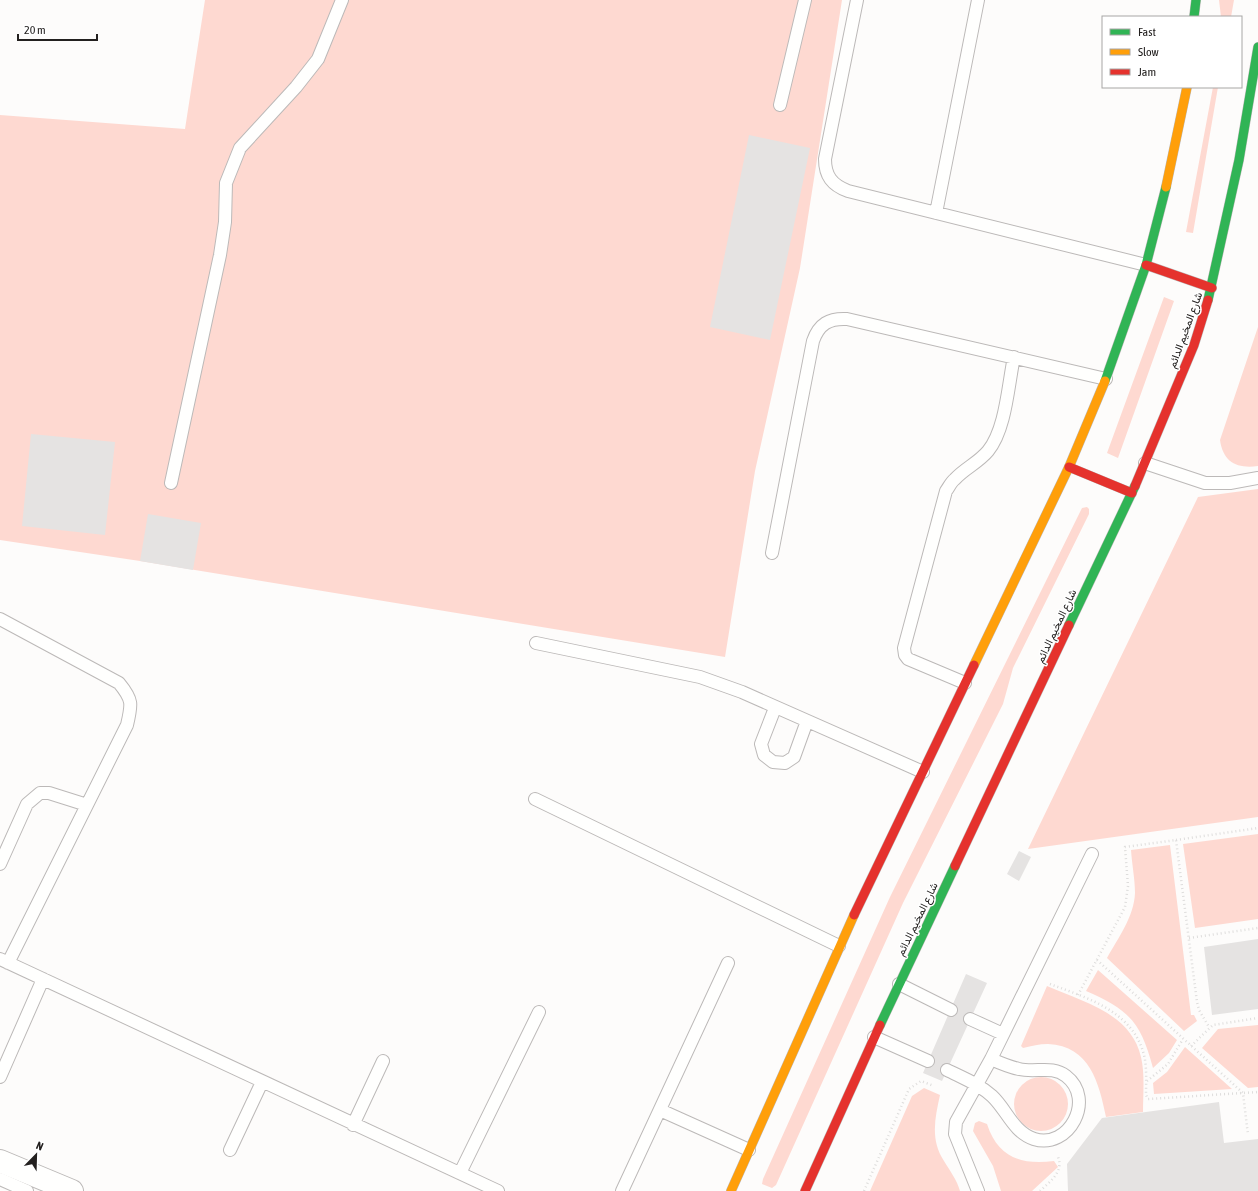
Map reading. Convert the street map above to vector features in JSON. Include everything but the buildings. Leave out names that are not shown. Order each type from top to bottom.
[{"type":"main road","points":[[1194,16],[1196,0]]},
{"type":"main road","name":"شارع المخيم الدائم","points":[[805,1191],[874,1037],[1132,493],[1194,346],[1212,288],[1239,160],[1258,47]]},
{"type":"main road","points":[[731,1191],[840,946],[1069,467],[1106,379],[1146,265],[1174,155],[1187,88]]},
{"type":"main road","points":[[1146,265],[1212,288]]},
{"type":"main road","points":[[1069,467],[1132,493]]},
{"type":"street","points":[[0,1161],[72,1191]]},
{"type":"lane","points":[[171,483],[220,255],[225,222],[226,183],[240,148],[296,88],[318,59],[342,0]]},
{"type":"lane","points":[[780,105],[805,0]]},
{"type":"lane","points":[[857,0],[825,159],[825,170],[830,180],[843,189],[1146,265]]},
{"type":"lane","points":[[936,213],[978,0]]},
{"type":"lane","points":[[772,553],[813,341],[817,331],[825,322],[835,318],[847,319],[1106,379]]},
{"type":"lane","points":[[965,684],[908,659],[905,656],[904,648],[946,491],[954,479],[978,462],[988,451],[996,438],[1001,424],[1014,357]]},
{"type":"lane","points":[[1145,463],[1205,483],[1230,482],[1258,478]]},
{"type":"lane","points":[[0,619],[119,683],[129,695],[131,708],[127,725],[4,961],[353,1125],[498,1191]]},
{"type":"lane","points":[[536,644],[700,677],[742,692],[775,708],[923,772]]},
{"type":"lane","points":[[775,708],[761,744],[764,755],[773,762],[784,763],[794,756],[807,721]]},
{"type":"lane","points":[[0,864],[28,804],[40,793],[49,793],[86,805]]},
{"type":"lane","points":[[535,799],[840,946]]},
{"type":"lane","points":[[978,1191],[955,1134],[956,1122],[991,1059],[1031,975],[1092,854]]},
{"type":"lane","points":[[622,1191],[728,963]]},
{"type":"lane","points":[[0,1077],[43,979]]},
{"type":"lane","points":[[899,984],[951,1010]]},
{"type":"lane","points":[[460,1173],[539,1012]]},
{"type":"lane","points":[[970,1019],[1003,1034]]},
{"type":"lane","points":[[874,1037],[928,1061]]},
{"type":"lane","points":[[948,1070],[977,1084],[1000,1104],[1014,1125],[1024,1134],[1036,1139],[1049,1140],[1061,1136],[1071,1127],[1077,1118],[1080,1107],[1079,1096],[1074,1085],[1067,1077],[1049,1069],[1020,1070],[991,1059]]},
{"type":"lane","points":[[353,1125],[383,1061]]},
{"type":"lane","points":[[230,1150],[262,1082]]},
{"type":"lane","points":[[660,1110],[749,1150]]},
{"type":"lane","points":[[0,1179],[27,1191]]},
{"type":"path","points":[[1078,995],[1125,907],[1128,895],[1125,847],[1258,828]]},
{"type":"path","points":[[1176,840],[1198,1007],[1209,1027]]},
{"type":"path","points":[[1189,938],[1258,928]]},
{"type":"path","points":[[1097,960],[1243,1093],[1248,1136]]},
{"type":"path","points":[[1031,975],[1112,1011],[1131,1026],[1137,1036],[1144,1056],[1146,1095],[1150,1100],[1258,1092]]},
{"type":"path","points":[[1191,1046],[1209,1027],[1218,1023],[1258,1018]]},
{"type":"path","points":[[1146,1081],[1168,1064],[1183,1039]]},
{"type":"path","points":[[864,1191],[909,1089],[921,1081],[967,1100]]},
{"type":"path","points":[[1040,1191],[1059,1172],[1061,1164],[1057,1153]]},
{"type":"shaded area","points":[[205,0],[842,0],[800,268],[755,471],[725,657],[140,561],[0,540],[0,115],[185,129]]},
{"type":"shaded area","points":[[1219,0],[1234,0],[1231,16],[1221,16]]},
{"type":"shaded area","points":[[1213,88],[1218,88],[1193,233],[1186,232]]},
{"type":"shaded area","points":[[1164,297],[1174,301],[1118,458],[1107,453]]},
{"type":"shaded area","points":[[1258,327],[1258,466],[1250,467],[1238,465],[1228,459],[1224,454],[1220,440]]},
{"type":"shaded area","points":[[1258,489],[1258,817],[1028,849],[1198,497]]},
{"type":"shaded area","points":[[1087,507],[1089,509],[1089,514],[1013,668],[1003,704],[903,903],[776,1185],[772,1188],[762,1184],[890,897],[1082,508]]},
{"type":"shaded area","points":[[1258,834],[1258,919],[1195,928],[1183,844]]},
{"type":"shaded area","points":[[1170,845],[1191,1015],[1194,1015],[1197,1021],[1184,1031],[1107,958],[1129,919],[1134,902],[1135,888],[1131,850]]},
{"type":"shaded area","points":[[1098,970],[1177,1040],[1169,1053],[1153,1068],[1144,1040],[1132,1020],[1113,1005],[1086,991]]},
{"type":"shaded area","points":[[1047,986],[1104,1011],[1116,1019],[1127,1030],[1136,1042],[1141,1057],[1143,1077],[1143,1112],[1106,1117],[1096,1079],[1083,1059],[1074,1051],[1062,1046],[1048,1044],[1023,1048],[1021,1046]]},
{"type":"shaded area","points":[[1258,1025],[1258,1087],[1248,1088],[1202,1048],[1218,1029]]},
{"type":"shaded area","points":[[1185,1047],[1232,1089],[1154,1094],[1153,1083],[1167,1072]]},
{"type":"shaded area","points":[[1036,1077],[1046,1077],[1056,1081],[1064,1089],[1068,1099],[1068,1109],[1064,1119],[1056,1127],[1046,1131],[1036,1131],[1026,1127],[1018,1119],[1014,1109],[1014,1099],[1018,1089],[1026,1081]]},
{"type":"shaded area","points":[[924,1088],[940,1095],[935,1120],[935,1137],[940,1153],[960,1191],[870,1191],[912,1096]]},
{"type":"shaded area","points":[[979,1121],[987,1124],[998,1145],[1013,1157],[1032,1162],[1054,1161],[1058,1167],[1032,1191],[1001,1191],[993,1166],[973,1131],[975,1123]]},
{"type":"traffic: fast","points":[[1194,16],[1196,0]]},
{"type":"traffic: fast","points":[[1208,300],[1239,160],[1258,47]]},
{"type":"traffic: fast","points":[[1105,381],[1146,265],[1166,187]]},
{"type":"traffic: fast","points":[[1069,625],[1135,486]]},
{"type":"traffic: fast","points":[[880,1025],[955,866]]},
{"type":"traffic: slow","points":[[1166,187],[1187,88]]},
{"type":"traffic: slow","points":[[974,665],[1069,467],[1105,381]]},
{"type":"traffic: slow","points":[[731,1191],[854,915]]},
{"type":"traffic: jam","points":[[1146,265],[1212,288]]},
{"type":"traffic: jam","points":[[1135,486],[1194,345],[1208,300]]},
{"type":"traffic: jam","points":[[1069,467],[1132,493]]},
{"type":"traffic: jam","points":[[955,866],[1069,625]]},
{"type":"traffic: jam","points":[[854,915],[974,665]]},
{"type":"traffic: jam","points":[[805,1191],[880,1025]]}]
